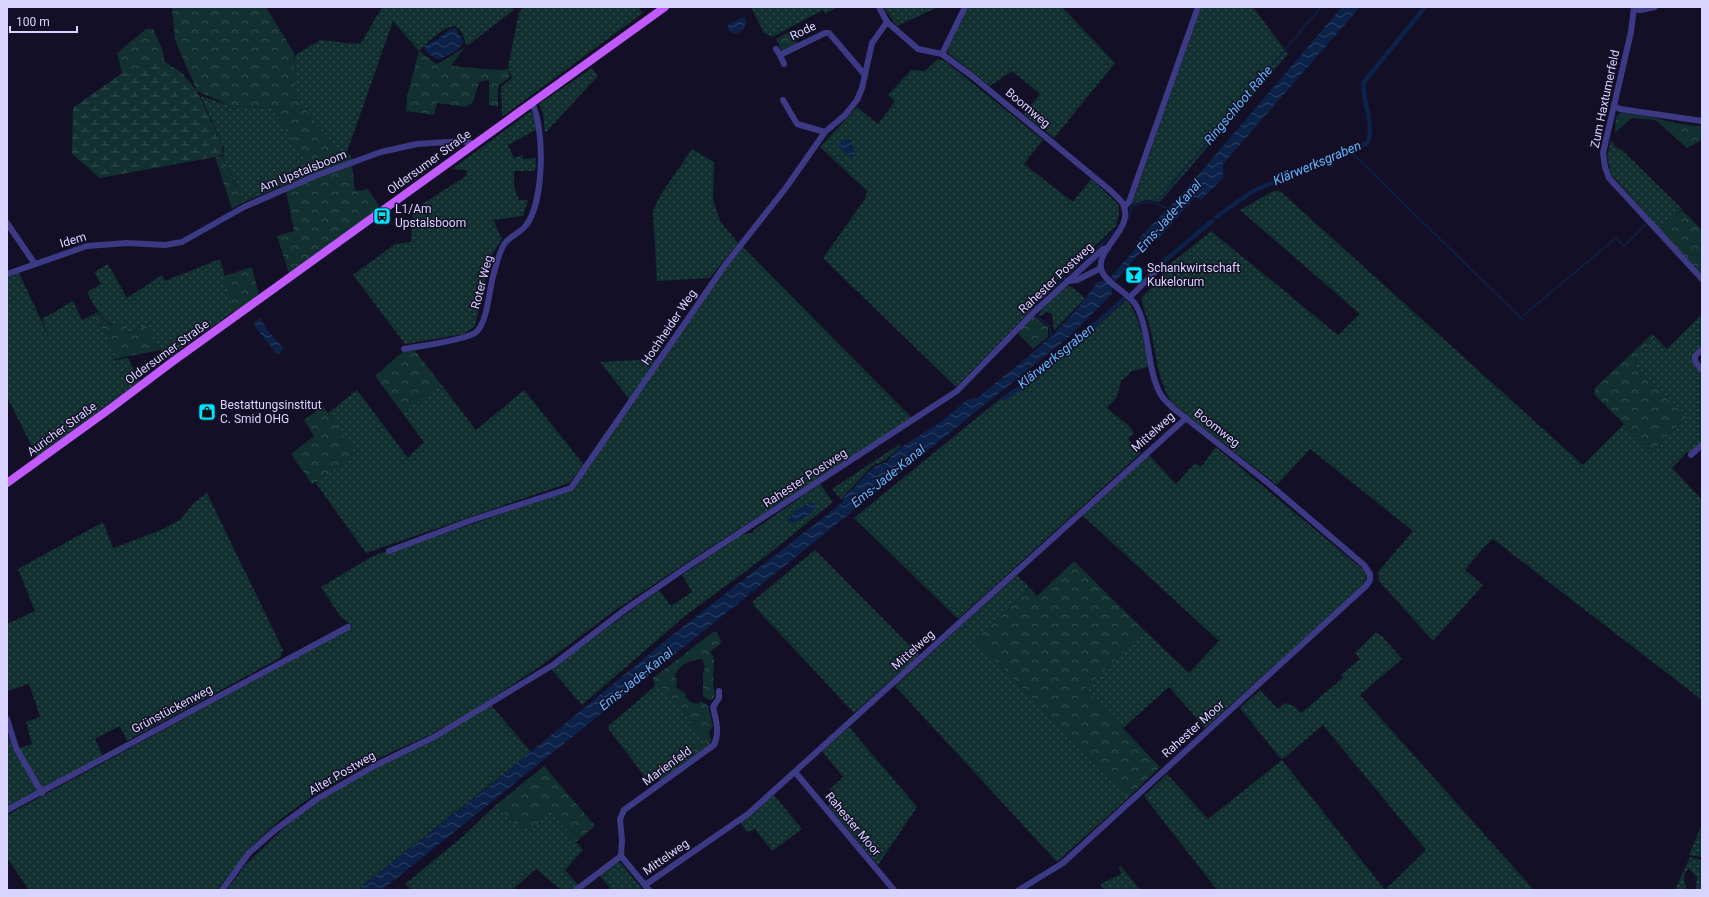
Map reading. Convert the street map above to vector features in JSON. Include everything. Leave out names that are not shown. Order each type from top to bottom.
[{"type":"main road","name":"Oldersumer Straße","points":[[111,408],[172,362],[665,7]]},
{"type":"main road","name":"Auricher Straße","points":[[7,483],[111,408]]},
{"type":"street","name":"Boomweg","points":[[879,7],[887,22],[918,49],[942,54],[972,76],[1111,191],[1122,202],[1124,207]]},
{"type":"street","points":[[942,54],[965,7]]},
{"type":"street","points":[[1067,281],[1077,280],[1101,268],[1101,262],[1108,248],[1119,232],[1124,220],[1124,207],[1129,202],[1198,7]]},
{"type":"street","points":[[1634,8],[1641,10],[1655,7]]},
{"type":"street","name":"Zum Haxtumerfeld","points":[[1634,8],[1603,153],[1605,167],[1609,178],[1702,279]]},
{"type":"street","name":"Hochheider Weg","points":[[389,550],[472,520],[571,488],[725,265],[785,189],[825,132],[845,115],[856,100],[862,88],[872,43],[887,22]]},
{"type":"street","name":"Rode","points":[[784,64],[778,52],[825,33],[829,33],[865,75]]},
{"type":"street","points":[[783,100],[797,124],[825,132]]},
{"type":"street","name":"Roter Weg","points":[[404,349],[456,339],[475,332],[483,322],[494,273],[504,244],[527,224],[533,213],[541,166],[540,133],[532,103]]},
{"type":"street","points":[[1614,106],[1702,121]]},
{"type":"street","name":"Am Upstalsboom","points":[[148,244],[165,245],[182,242],[244,207],[315,176],[381,152],[417,144],[463,141],[474,144]]},
{"type":"street","points":[[7,223],[34,264]]},
{"type":"street","name":"Idem","points":[[7,274],[87,246],[127,243],[148,244]]},
{"type":"street","name":"Rahester Postweg","points":[[494,701],[553,665],[626,609],[686,567],[957,391],[1034,312],[1102,249],[1108,248]]},
{"type":"street","name":"Boomweg","points":[[1101,268],[1106,277],[1130,296],[1136,303],[1142,317],[1148,339],[1151,367],[1158,389],[1162,396],[1173,408],[1268,483],[1364,565],[1370,574]]},
{"type":"street","points":[[1130,296],[1156,271]]},
{"type":"street","points":[[1702,349],[1695,356],[1695,361],[1702,370]]},
{"type":"street","name":"Mittelweg","points":[[647,888],[748,814],[1186,418]]},
{"type":"street","points":[[1691,455],[1702,445]]},
{"type":"street","name":"Rahester Moor","points":[[1019,890],[1063,863],[1366,586],[1370,580],[1370,574]]},
{"type":"street","name":"Grünstückenweg","points":[[7,810],[42,793],[348,627]]},
{"type":"street","name":"Marienfeld","points":[[621,856],[622,841],[620,820],[624,810],[714,746],[717,738],[717,729],[714,707],[719,698],[719,691]]},
{"type":"street","name":"Alter Postweg","points":[[222,890],[249,853],[275,830],[317,799],[374,766],[434,737],[494,701]]},
{"type":"street","points":[[7,719],[16,748],[42,793]]},
{"type":"street","name":"Rahester Moor","points":[[795,772],[894,890]]},
{"type":"street","points":[[576,890],[621,856],[647,888]]},
{"type":"green space","points":[[172,7],[266,7],[294,53],[294,79],[298,99],[313,120],[345,156],[351,154],[355,191],[368,189],[381,209],[289,273],[277,236],[294,231],[285,186],[313,173],[272,108],[231,106],[197,91],[175,40]]},
{"type":"green space","points":[[382,7],[511,7],[514,10],[467,46],[461,31],[455,26],[440,32],[419,51],[393,21],[347,152],[348,154],[346,156],[313,120],[298,98],[296,93],[294,71],[295,55],[320,40],[356,44],[361,43]]},
{"type":"green space","points":[[524,7],[638,7],[643,13],[502,117],[501,87],[512,78],[508,67],[519,12]]},
{"type":"green space","points":[[751,7],[838,7],[825,14],[823,10],[772,37],[764,33]]},
{"type":"green space","points":[[883,7],[935,7],[934,9],[897,26]]},
{"type":"green space","points":[[968,7],[1062,7],[1115,63],[1054,138],[1024,114],[1040,94],[1012,71],[990,86],[947,52]]},
{"type":"green space","points":[[1201,7],[1253,7],[1288,54],[1160,202],[1147,200],[1132,204]]},
{"type":"green space","points":[[146,29],[153,29],[163,51],[164,61],[122,73],[117,53]]},
{"type":"green space","points":[[791,31],[798,45],[783,53],[776,39]]},
{"type":"green space","points":[[465,47],[451,66],[497,70],[508,69],[510,77],[498,86],[498,107],[489,105],[489,80],[479,82],[473,102],[466,107],[437,103],[434,115],[406,111],[407,97],[419,51],[436,64]]},
{"type":"green space","points":[[938,59],[945,61],[1043,140],[1024,164],[1073,202],[1091,179],[1118,204],[1119,214],[1116,226],[1031,305],[1030,311],[956,387],[823,258],[865,199],[867,191],[820,147],[857,107],[878,124],[895,101],[888,95],[911,70],[925,71]]},
{"type":"green space","points":[[164,61],[183,74],[197,91],[222,145],[223,154],[215,157],[100,178],[72,154],[73,108],[122,73]]},
{"type":"green space","points":[[592,68],[598,76],[545,133],[543,113],[539,104]]},
{"type":"green space","points":[[201,97],[231,106],[272,108],[313,173],[244,202],[223,157],[224,148]]},
{"type":"green space","points":[[531,111],[538,129],[508,145],[514,158],[523,155],[523,159],[536,158],[535,171],[514,171],[514,186],[519,200],[528,200],[523,216],[493,220],[502,239],[489,259],[475,326],[464,334],[405,344],[353,275],[395,244],[411,242],[413,210],[466,176],[467,170],[452,169]]},
{"type":"green space","points":[[1619,113],[1640,115],[1681,124],[1702,126],[1702,140],[1687,148],[1656,120],[1632,118],[1615,133],[1616,118]]},
{"type":"green space","points":[[1611,140],[1616,147],[1623,151],[1682,209],[1661,231],[1611,174],[1607,156]]},
{"type":"green space","points":[[692,149],[714,162],[713,200],[720,221],[738,243],[710,278],[657,281],[653,210],[661,194]]},
{"type":"green space","points":[[222,156],[244,202],[232,209],[215,157]]},
{"type":"green space","points":[[1274,191],[1280,191],[1583,465],[1624,424],[1652,452],[1687,416],[1635,365],[1639,356],[1655,337],[1667,349],[1702,314],[1702,344],[1693,355],[1696,367],[1702,374],[1702,442],[1690,454],[1687,452],[1672,468],[1702,500],[1702,700],[1493,539],[1465,570],[1483,585],[1433,641],[1379,581],[1378,572],[1413,531],[1310,449],[1277,485],[1174,405],[1164,387],[1158,368],[1142,297],[1160,279],[1164,269],[1211,231],[1338,335],[1360,314],[1240,210]]},
{"type":"green space","points":[[1682,210],[1702,230],[1702,274],[1661,231]]},
{"type":"green space","points":[[742,246],[912,418],[617,609],[542,665],[479,707],[432,734],[377,759],[314,795],[282,818],[256,842],[217,890],[29,890],[7,858],[7,815],[353,627],[340,616],[321,587],[373,556],[387,551],[390,553],[572,489],[726,265]]},
{"type":"green space","points":[[220,259],[234,311],[167,359],[145,326],[129,334],[114,326],[99,313],[87,292],[101,284],[94,272],[108,264],[127,298],[162,275],[165,281]]},
{"type":"green space","points":[[252,267],[259,296],[234,313],[224,276]]},
{"type":"green space","points":[[19,273],[49,337],[42,319],[73,301],[82,320],[94,314],[119,358],[110,361],[128,358],[140,381],[37,457],[7,397],[7,305],[9,304],[7,300],[7,277]]},
{"type":"green space","points":[[1068,286],[1072,287],[1085,298],[1054,331],[1052,314],[1047,312],[1039,317],[1038,315],[1059,292]]},
{"type":"green space","points":[[1127,300],[1136,316],[1142,332],[1148,367],[1132,371],[1121,381],[1117,397],[1107,408],[1129,426],[1134,433],[1128,439],[1141,453],[958,619],[854,518],[1000,399],[1004,400],[1032,381]]},
{"type":"green space","points":[[97,312],[110,325],[124,322],[129,334],[145,326],[161,350],[119,358],[94,314]]},
{"type":"green space","points":[[1033,316],[1048,327],[1048,337],[1033,349],[1017,332]]},
{"type":"green space","points":[[1652,334],[1655,337],[1639,356],[1635,365],[1687,416],[1652,452],[1594,394],[1596,387]]},
{"type":"green space","points":[[404,351],[415,351],[440,383],[403,414],[375,376]]},
{"type":"green space","points":[[657,359],[630,400],[600,362]]},
{"type":"green space","points":[[440,383],[476,430],[524,390],[584,465],[569,483],[366,553],[315,482],[356,455],[328,413],[357,390],[408,458],[424,442],[403,414]]},
{"type":"green space","points":[[323,406],[357,455],[312,484],[291,454],[314,436],[304,420]]},
{"type":"green space","points":[[900,444],[900,447],[885,460],[872,466],[841,499],[832,489]]},
{"type":"green space","points":[[1216,447],[1366,572],[1367,575],[1363,586],[1205,728],[1169,687],[1123,728],[1085,689],[1145,631],[1189,673],[1219,641],[1082,515],[1149,455],[1176,484],[1195,463],[1201,467]]},
{"type":"green space","points":[[820,484],[833,502],[766,556],[685,616],[582,705],[551,669],[659,590],[671,606],[692,592],[682,575],[743,534],[752,533],[755,529]]},
{"type":"green space","points":[[207,493],[283,650],[280,658],[127,741],[120,726],[95,739],[103,756],[7,807],[7,731],[13,750],[32,744],[26,722],[40,717],[29,684],[7,691],[7,624],[35,611],[18,569],[103,522],[113,548],[161,530],[180,520],[194,503]]},
{"type":"green space","points":[[815,550],[919,655],[854,713],[754,606],[753,601]]},
{"type":"green space","points":[[1074,561],[1145,631],[1085,689],[1160,767],[1128,798],[976,640],[1030,588],[1037,596]]},
{"type":"green space","points":[[1017,575],[1030,588],[976,640],[1128,798],[1057,862],[895,686]]},
{"type":"green space","points":[[713,632],[717,632],[721,641],[719,645],[710,652],[714,657],[713,685],[715,695],[713,699],[709,700],[703,696],[703,674],[705,667],[702,659],[685,664],[678,670],[675,678],[677,679],[676,687],[685,693],[686,698],[691,702],[698,704],[701,701],[708,706],[713,726],[709,732],[712,743],[660,780],[657,776],[705,741],[665,689],[655,686],[653,678]]},
{"type":"green space","points":[[1376,632],[1380,636],[1381,635],[1402,659],[1360,695],[1534,890],[1385,890],[1426,850],[1323,725],[1283,759],[1280,758],[1240,708],[1260,690],[1278,709],[1285,703],[1294,706],[1301,713],[1343,678],[1341,675],[1360,659],[1355,653]]},
{"type":"green space","points":[[660,682],[705,741],[649,782],[607,727]]},
{"type":"green space","points":[[491,705],[531,752],[357,890],[227,890],[245,865],[288,824],[315,803],[362,775]]},
{"type":"green space","points":[[849,727],[917,807],[878,865],[828,806],[837,798],[830,789],[843,777],[822,751]]},
{"type":"green space","points":[[1282,760],[1385,890],[1217,890],[1144,796],[1167,774],[1208,819]]},
{"type":"green space","points":[[544,766],[595,826],[576,842],[549,809],[541,815],[541,822],[530,831],[514,823],[496,805]]},
{"type":"green space","points":[[773,794],[802,829],[772,851],[755,829],[747,832],[740,822]]},
{"type":"green space","points":[[496,805],[514,823],[536,825],[541,822],[541,815],[549,809],[583,850],[565,870],[578,885],[571,890],[561,890],[536,869],[513,889],[514,890],[411,890],[405,884],[459,840]]},
{"type":"green space","points":[[1702,824],[1702,857],[1689,855]]},
{"type":"green space","points":[[1690,857],[1702,860],[1701,890],[1695,890],[1697,878],[1689,868],[1684,875],[1687,890],[1675,890]]},
{"type":"green space","points":[[617,862],[621,863],[643,890],[608,890],[610,888],[599,875]]},
{"type":"green space","points":[[1121,866],[1140,890],[1104,890],[1100,884],[1122,874],[1118,868]]},
{"type":"water","name":"Ems-Jade-Kanal","points":[[1342,7],[1360,7],[1223,164],[1223,178],[1201,200],[1195,197],[1158,239],[1155,236],[1112,285],[1112,294],[1070,336],[382,890],[357,890],[488,787],[675,633],[843,502],[843,498],[874,467],[887,462],[901,447],[941,422],[967,400],[977,398],[1042,345],[1072,315],[1097,282],[1108,280],[1142,241],[1139,238],[1181,195]]},
{"type":"water","points":[[742,17],[745,18],[745,24],[741,32],[736,34],[730,32],[727,26]]},
{"type":"water","points":[[455,28],[464,42],[457,50],[440,59],[428,53],[424,46],[438,39],[450,29]]},
{"type":"water","points":[[843,140],[851,140],[855,154],[853,158],[841,150],[839,144]]},
{"type":"water","points":[[260,318],[267,330],[283,348],[281,353],[276,353],[256,328],[254,322]]},
{"type":"water","points":[[810,502],[816,504],[811,513],[794,523],[787,521],[795,511]]},
{"type":"waterway","name":"Ringschloot Rahe","points":[[1155,202],[1161,197],[1321,7]]},
{"type":"waterway","name":"Klärwerksgraben","points":[[1216,217],[1253,191],[1366,144],[1370,131],[1364,82],[1425,7]]},
{"type":"waterway","points":[[1350,151],[1522,319]]},
{"type":"waterway","name":"Ems-Jade-Kanal","points":[[1128,219],[1132,206],[1147,202],[1155,203],[1169,210]]},
{"type":"waterway","name":"Klärwerksgraben","points":[[1156,268],[1212,221]]},
{"type":"waterway","points":[[1524,315],[1616,238],[1624,246],[1646,224]]},
{"type":"waterway","points":[[1084,260],[1117,230]]},
{"type":"waterway","points":[[1035,307],[1036,304],[1079,264]]},
{"type":"waterway","name":"Klärwerksgraben","points":[[1003,398],[1025,384],[1126,297]]},
{"type":"waterway","points":[[1035,316],[1048,324],[1052,337]]},
{"type":"place","name":"L1/Am Upstalsboom","points":[[382,216]]},
{"type":"place","name":"Schankwirtschaft Kukelorum","points":[[1134,275]]},
{"type":"place","name":"Bestattungsinstitut C. Smid OHG","points":[[207,412]]}]
